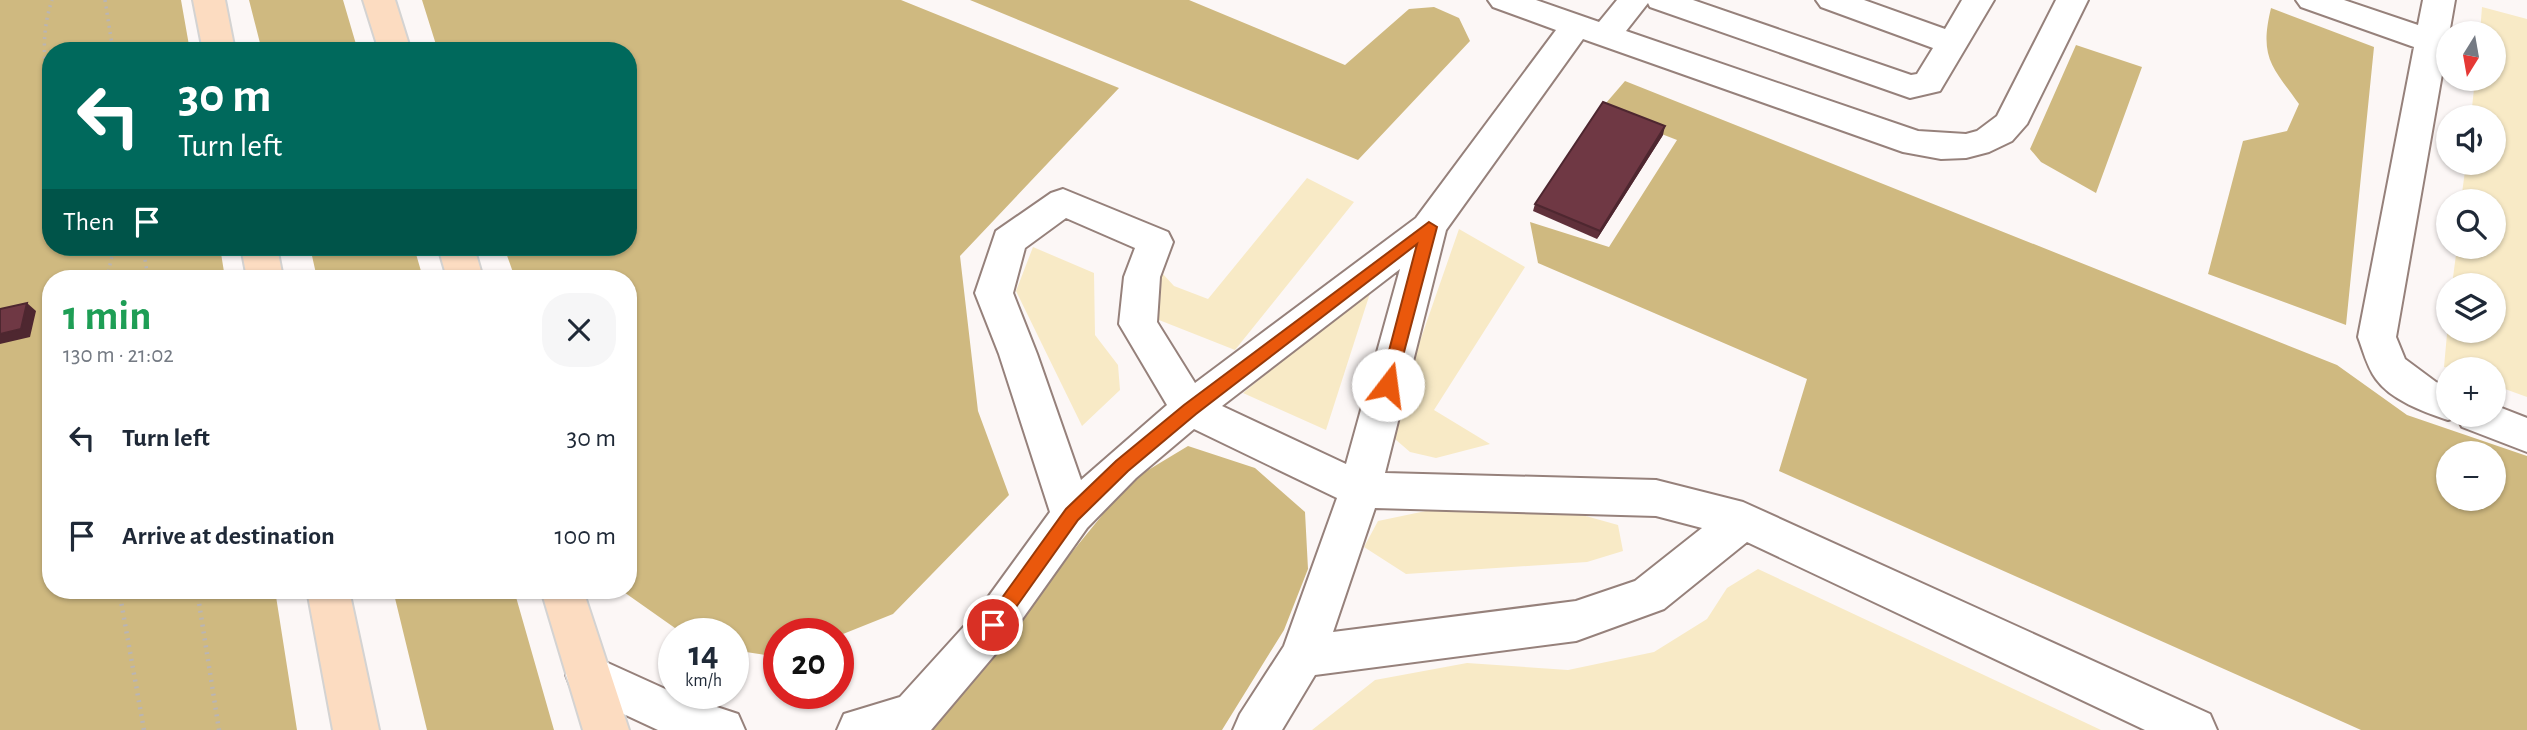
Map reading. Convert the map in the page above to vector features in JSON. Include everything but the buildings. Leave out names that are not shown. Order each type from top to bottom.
[{"type":"main road","points":[[209,0],[217,42]]},
{"type":"main road","points":[[379,0],[392,42]]},
{"type":"main road","points":[[330,599],[356,730]]},
{"type":"main road","points":[[565,599],[606,730]]},
{"type":"lane","points":[[1504,0],[1573,21],[1915,143],[1961,147],[1982,144],[2010,124],[2073,0]]},
{"type":"lane","points":[[860,730],[908,723],[993,625],[1072,514],[1122,466],[1190,410],[1429,227],[1573,21],[1633,0]]},
{"type":"lane","points":[[1661,0],[1910,87],[1928,83],[1978,0]]},
{"type":"lane","points":[[1832,0],[1952,43]]},
{"type":"lane","points":[[2312,0],[2431,41]]},
{"type":"lane","points":[[2436,399],[2422,393],[2390,369],[2377,337],[2440,0]]},
{"type":"lane","points":[[1072,514],[1018,354],[994,293],[1009,242],[1063,202],[1155,242],[1142,277],[1138,324],[1190,410],[1360,490],[1656,498],[1743,520],[2194,730]]},
{"type":"lane","points":[[1256,730],[1302,656],[1360,490],[1429,227]]},
{"type":"lane","points":[[2506,427],[2527,435]]},
{"type":"lane","points":[[1302,656],[1576,621],[1649,595],[1743,520]]},
{"type":"lane","points":[[588,675],[650,706],[722,730]]},
{"type":"path","points":[[45,42],[46,15],[52,0]]},
{"type":"path","points":[[105,0],[112,42]]},
{"type":"path","points":[[121,599],[145,730]]},
{"type":"path","points":[[198,599],[219,730]]},
{"type":"shaded area","points":[[0,0],[181,0],[188,42],[42,42],[42,256],[221,256],[224,270],[42,270],[42,599],[276,599],[297,730],[0,730]]},
{"type":"shaded area","points":[[249,0],[343,0],[355,42],[260,42]]},
{"type":"shaded area","points":[[422,0],[901,0],[1119,88],[960,256],[978,411],[1009,495],[893,614],[854,630],[854,618],[763,618],[763,655],[749,652],[749,618],[661,618],[634,599],[637,599],[637,270],[512,270],[507,256],[637,256],[637,42],[435,42]]},
{"type":"shaded area","points":[[970,0],[1189,0],[1345,65],[1409,9],[1434,7],[1459,18],[1470,41],[1358,160]]},
{"type":"shaded area","points":[[2482,7],[2527,19],[2527,397],[2506,389],[2506,357],[2445,357],[2446,343],[2506,343],[2506,273],[2454,273],[2455,259],[2506,259],[2506,189],[2463,189],[2464,175],[2506,175],[2506,105],[2472,105],[2474,91],[2506,91],[2506,21],[2481,21]]},
{"type":"shaded area","points":[[2271,8],[2374,47],[2346,325],[2208,274],[2243,141],[2287,131],[2299,104],[2275,70],[2267,50]]},
{"type":"shaded area","points":[[2076,45],[2142,67],[2096,193],[2041,162],[2030,149]]},
{"type":"shaded area","points":[[1625,81],[2337,365],[2407,415],[2483,441],[2436,441],[2436,511],[2506,511],[2506,449],[2527,456],[2527,730],[2361,730],[1779,471],[1807,379],[1538,263],[1530,222],[1609,247],[1677,140],[1600,110]]},
{"type":"shaded area","points":[[1307,178],[1354,202],[1235,350],[1159,320],[1151,296],[1162,273],[1174,286],[1208,299]]},
{"type":"shaded area","points":[[1459,229],[1525,267],[1434,410],[1490,444],[1436,458],[1410,452],[1388,433]]},
{"type":"shaded area","points":[[1033,247],[1094,273],[1095,335],[1118,365],[1120,390],[1082,426],[1016,291]]},
{"type":"shaded area","points":[[312,256],[417,256],[421,270],[315,270]]},
{"type":"shaded area","points":[[1372,287],[1326,430],[1243,393]]},
{"type":"shaded area","points":[[1188,446],[1255,468],[1305,512],[1308,569],[1284,630],[1222,730],[927,730],[1130,481]]},
{"type":"shaded area","points":[[1507,494],[1618,525],[1623,551],[1587,562],[1406,574],[1364,547],[1378,521]]},
{"type":"shaded area","points":[[1758,569],[2101,730],[1312,730],[1375,680],[1467,663],[1568,670],[1654,652],[1707,619],[1727,588]]},
{"type":"shaded area","points":[[395,599],[517,599],[554,730],[427,730]]},
{"type":"route","points":[[993,625],[1072,514],[1122,466],[1190,410],[1429,227],[1388,385]]}]
